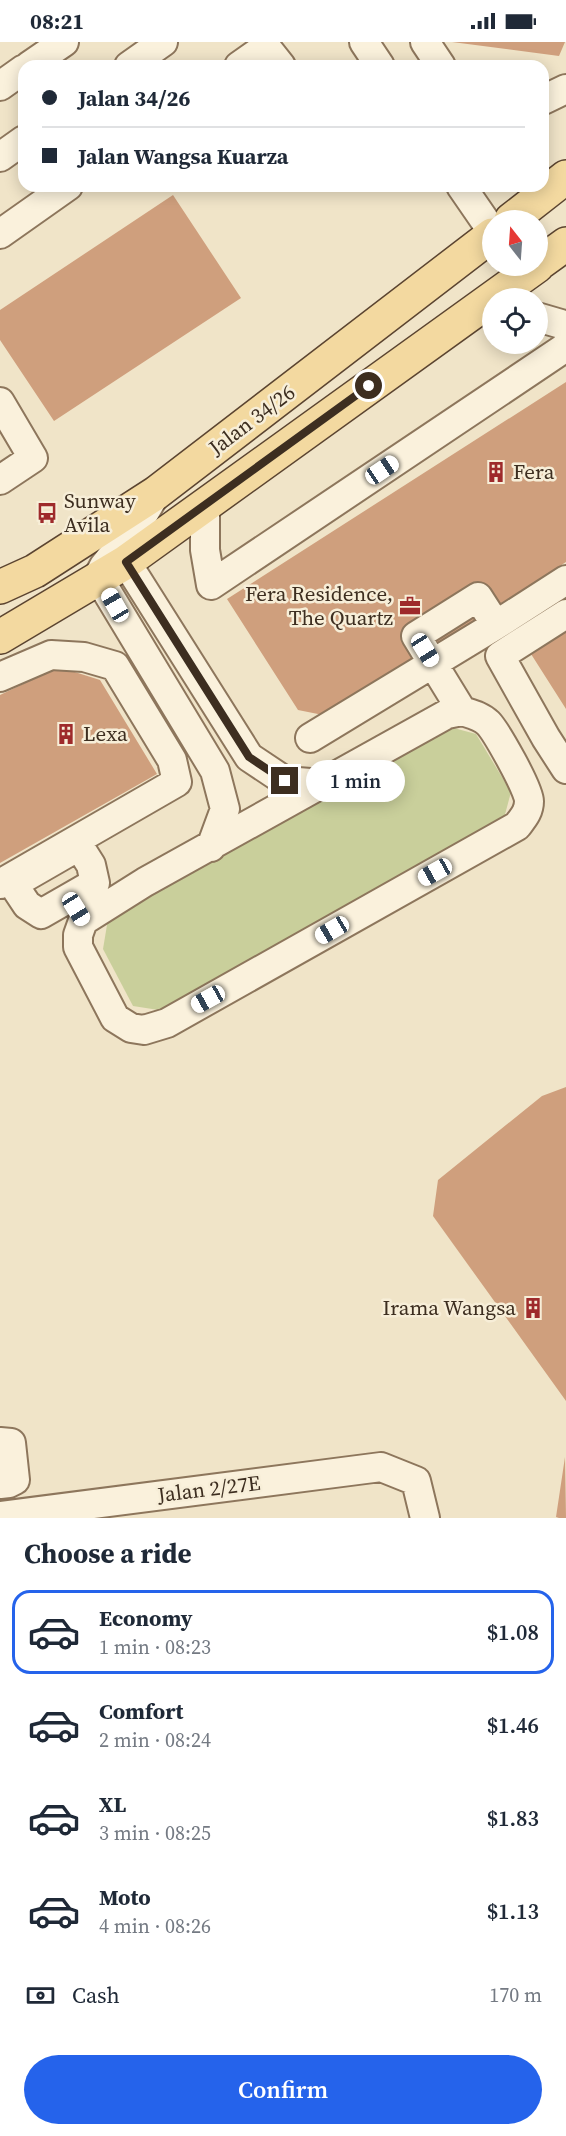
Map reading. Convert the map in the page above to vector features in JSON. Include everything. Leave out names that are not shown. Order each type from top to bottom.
[{"type":"main road","points":[[549,190],[566,177]]},
{"type":"main road","points":[[524,210],[547,192]]},
{"type":"main road","name":"Jalan 34/26","points":[[0,587],[35,571],[156,493],[482,241]]},
{"type":"main road","name":"Jalan 34/26","points":[[548,257],[566,244]]},
{"type":"main road","name":"Jalan 34/26","points":[[510,288],[524,276]]},
{"type":"main road","name":"Jalan 34/26","points":[[4,635],[112,570],[482,311]]},
{"type":"street","points":[[138,60],[163,42]]},
{"type":"street","points":[[364,42],[376,60]]},
{"type":"street","points":[[425,42],[437,60]]},
{"type":"street","points":[[248,60],[266,47],[276,60]]},
{"type":"street","points":[[0,86],[18,73]]},
{"type":"street","points":[[549,97],[566,89]]},
{"type":"street","points":[[0,157],[18,144]]},
{"type":"street","points":[[0,234],[60,192]]},
{"type":"street","points":[[465,192],[482,218]]},
{"type":"street","points":[[548,320],[561,324],[566,329]]},
{"type":"street","points":[[205,505],[205,557],[211,585],[566,347]]},
{"type":"street","points":[[0,402],[33,458],[0,480]]},
{"type":"street","points":[[156,493],[137,525],[104,566],[112,570],[249,757],[285,781],[322,784]]},
{"type":"street","points":[[112,570],[121,616],[215,771],[225,809],[211,847]]},
{"type":"street","points":[[310,738],[434,664],[566,580]]},
{"type":"street","points":[[62,599],[92,597],[121,616]]},
{"type":"street","points":[[566,614],[500,656],[566,769]]},
{"type":"street","points":[[0,884],[177,782],[172,760],[115,666],[84,657],[51,655],[4,635]]},
{"type":"street","points":[[0,677],[51,655]]},
{"type":"street","points":[[434,664],[462,711]]},
{"type":"street","points":[[462,711],[488,723],[526,785],[530,800],[527,812],[517,826],[167,1023],[144,1030],[131,1028],[115,1018],[78,947],[76,909],[145,882],[322,784],[447,714],[462,711]]},
{"type":"street","points":[[509,758],[546,738]]},
{"type":"street","points":[[0,1442],[11,1443],[15,1480],[0,1484]]},
{"type":"street","name":"Jalan 2/27E","points":[[0,1516],[381,1467],[416,1481],[425,1518]]},
{"type":"green space","points":[[450,727],[476,734],[511,792],[503,822],[165,1011],[133,1006],[103,949],[108,919]]},
{"type":"building","points":[[452,42],[565,42],[559,56]]},
{"type":"building","points":[[173,195],[241,298],[54,421],[0,340],[0,310]]},
{"type":"building","name":"Fera","points":[[566,382],[566,562],[328,716],[298,710],[227,599]]},
{"type":"building","points":[[566,631],[566,709],[531,654]]},
{"type":"building","name":"Lexa","points":[[59,667],[100,680],[157,774],[0,863],[0,695]]},
{"type":"building","name":"Irama Wangsa","points":[[566,1087],[566,1401],[433,1216],[438,1180],[542,1096]]},
{"type":"building","points":[[565,1457],[566,1518],[559,1518],[556,1517]]},
{"type":"place","name":"Fera","points":[[496,472]]},
{"type":"place","name":"Sunway Avila","points":[[47,513]]},
{"type":"place","name":"Fera Residence, The Quartz","points":[[410,606]]},
{"type":"place","name":"Lexa","points":[[66,734]]},
{"type":"place","name":"Irama Wangsa","points":[[533,1308]]},
{"type":"route","points":[[285,781],[249,757],[126,562],[369,386]]}]
